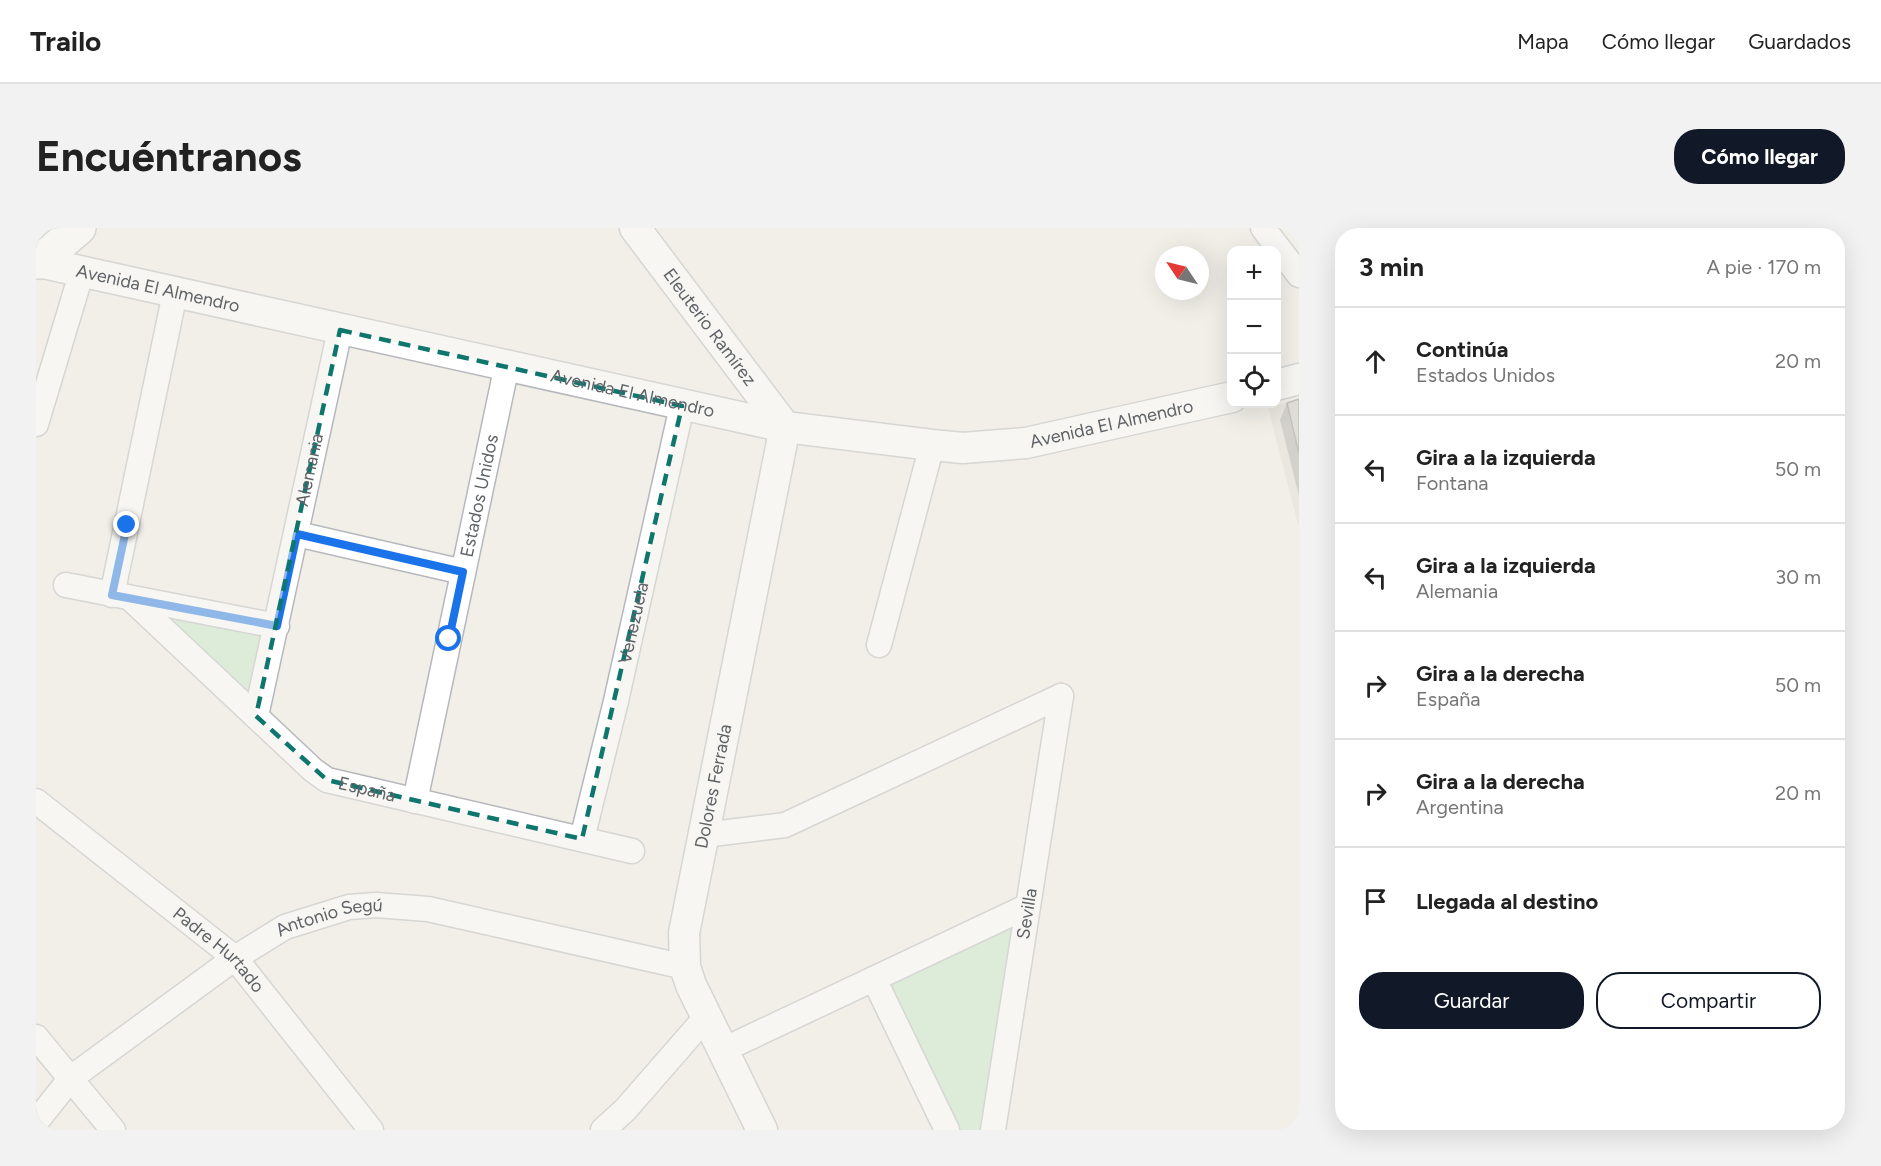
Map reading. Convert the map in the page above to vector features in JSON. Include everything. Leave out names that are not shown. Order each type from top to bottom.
[{"type":"main road","points":[[37,262],[79,228]]},
{"type":"street","name":"Eleuterio Ramírez","points":[[635,228],[785,427]]},
{"type":"street","points":[[1263,228],[1299,275]]},
{"type":"street","name":"Avenida El Almendro","points":[[37,262],[507,365],[682,406],[785,427],[932,445],[963,448],[1026,443],[1227,399]]},
{"type":"street","points":[[36,424],[82,271]]},
{"type":"street","points":[[122,597],[176,293]]},
{"type":"street","name":"Alemania","points":[[256,716],[340,330]]},
{"type":"street","name":"Estados Unidos","points":[[415,801],[507,365]]},
{"type":"street","points":[[1281,384],[1299,379]]},
{"type":"street","name":"Venezuela","points":[[582,839],[616,701],[682,406]]},
{"type":"street","name":"Dolores Ferrada","points":[[762,1130],[685,967],[684,933],[785,427]]},
{"type":"street","points":[[879,645],[932,445]]},
{"type":"street","points":[[297,534],[463,572]]},
{"type":"street","points":[[66,585],[277,626]]},
{"type":"street","name":"España","points":[[122,597],[313,770],[327,780],[632,851]]},
{"type":"street","name":"Sevilla","points":[[704,835],[785,825],[1061,696],[993,1130]]},
{"type":"street","name":"Padre Hurtado","points":[[36,801],[235,958],[371,1130]]},
{"type":"street","name":"Antonio Segú","points":[[36,1122],[71,1078],[235,958],[285,927],[349,907],[376,905],[428,909],[685,967]]},
{"type":"street","points":[[723,1050],[1028,906]]},
{"type":"street","points":[[874,979],[947,1130]]},
{"type":"street","points":[[603,1130],[625,1110],[707,1016]]},
{"type":"street","points":[[36,1037],[113,1130]]},
{"type":"highlighted area","points":[[340,330],[682,406],[582,839],[327,780],[256,716]]},
{"type":"shaded area","points":[[1299,399],[1299,528],[1268,408],[1281,408],[1281,404]]},
{"type":"green space","points":[[144,606],[269,630],[252,707]]},
{"type":"green space","points":[[1021,916],[987,1130],[952,1130],[881,985]]},
{"type":"building","points":[[1299,399],[1299,454],[1287,403]]},
{"type":"route","points":[[127,525],[112,595],[277,626],[297,534],[463,572],[449,639]]}]
